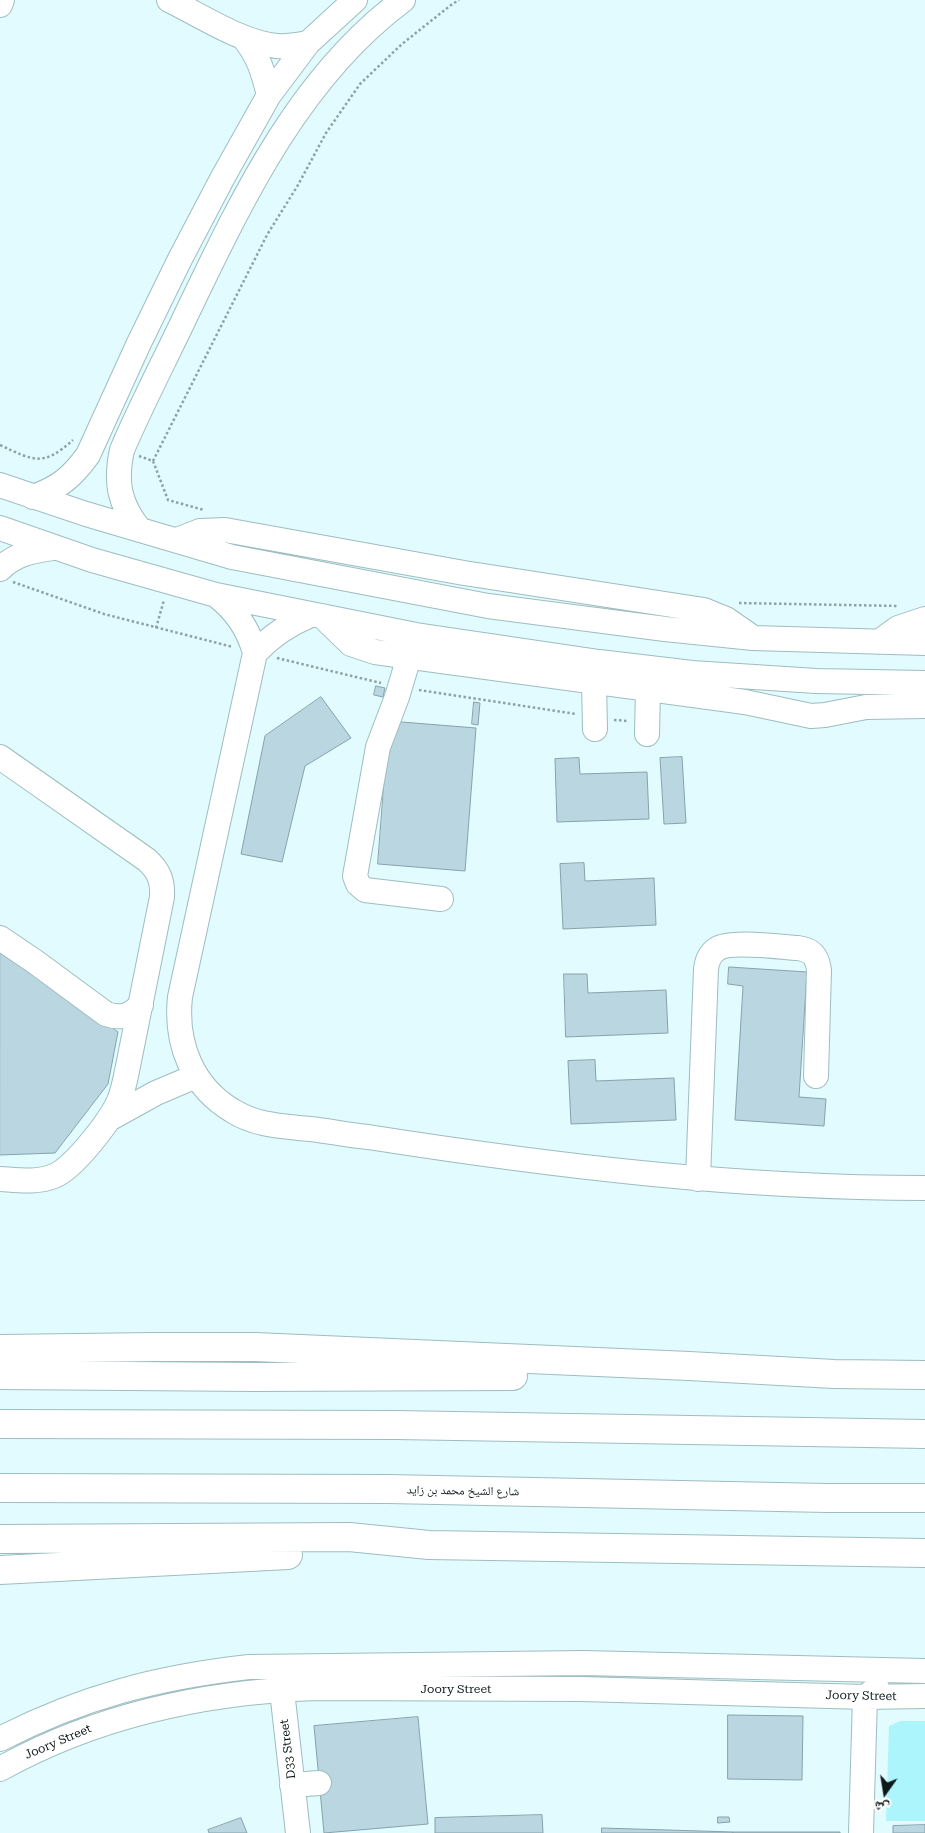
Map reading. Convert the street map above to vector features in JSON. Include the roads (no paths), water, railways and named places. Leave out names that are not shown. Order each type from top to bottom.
[{"type":"highway","points":[[0,1349],[154,1346],[255,1347],[834,1374],[925,1375]]},
{"type":"highway","points":[[0,1376],[514,1376],[689,1366]]},
{"type":"highway","points":[[0,1424],[386,1425],[925,1434]]},
{"type":"highway","name":"شارع الشيخ محمد بن زايد","points":[[0,1488],[388,1489],[827,1498],[925,1498]]},
{"type":"highway","points":[[0,1539],[349,1538],[429,1545],[925,1553]]},
{"type":"highway","points":[[0,1570],[348,1552],[429,1545]]},
{"type":"street","points":[[0,5],[2,0]]},
{"type":"street","points":[[169,0],[244,38],[260,43],[276,46],[308,43]]},
{"type":"street","points":[[33,497],[65,482],[78,470],[88,455],[175,268],[269,95],[308,43],[355,0]]},
{"type":"street","points":[[140,530],[129,517],[120,492],[119,467],[122,450],[221,244],[246,195],[284,132],[315,87],[334,64],[376,22],[403,0]]},
{"type":"street","points":[[244,38],[254,50],[262,65],[269,95]]},
{"type":"street","points":[[0,485],[33,497],[232,557],[488,606],[655,628],[753,638],[925,643]]},
{"type":"street","points":[[0,528],[54,548],[130,572],[216,595],[434,638],[682,672],[816,681],[925,683]]},
{"type":"street","points":[[4,575],[18,556],[28,552],[54,548]]},
{"type":"street","points":[[216,595],[237,614],[251,639],[255,653],[180,997],[181,1038],[193,1070],[213,1096],[245,1118],[270,1125],[311,1129],[518,1160],[698,1179],[791,1185],[925,1188]]},
{"type":"street","points":[[255,653],[275,634],[286,627],[316,615]]},
{"type":"street","points":[[316,615],[344,639],[358,648],[375,652],[745,702],[811,716],[866,707],[925,706]]},
{"type":"street","points":[[879,642],[898,628],[925,619]]},
{"type":"street","points":[[409,657],[378,747],[355,876],[358,884],[365,890],[441,899]]},
{"type":"street","points":[[594,682],[595,723]]},
{"type":"street","points":[[647,728],[648,689]]},
{"type":"street","points":[[0,738],[55,794]]},
{"type":"street","points":[[0,756],[148,860],[160,876],[162,886],[162,897],[123,1091],[109,1119],[73,1163],[64,1171],[41,1180],[0,1179]]},
{"type":"street","points":[[0,938],[106,1014],[115,1017],[125,1016],[134,1012],[141,1005]]},
{"type":"street","points":[[698,1179],[706,969],[711,954],[717,949],[732,944],[798,948],[814,954],[819,970],[816,1076]]},
{"type":"street","points":[[189,961],[191,1020],[199,1050],[215,1077],[232,1094],[251,1107],[280,1120],[311,1129]]},
{"type":"street","points":[[123,1091],[127,1096],[134,1095],[193,1070]]},
{"type":"street","points":[[109,1119],[193,1070]]},
{"type":"street","name":"Joory Street","points":[[0,1739],[70,1707],[123,1689],[158,1680],[203,1672],[279,1665],[583,1663],[925,1671]]},
{"type":"street","name":"D33 Street","points":[[279,1665],[298,1833]]},
{"type":"street","points":[[861,1833],[865,1697],[877,1688],[891,1684],[925,1684]]},
{"type":"street","name":"Joory Street","points":[[0,1769],[59,1740],[147,1710],[192,1700],[281,1689],[581,1689],[865,1697],[925,1696]]},
{"type":"street","points":[[292,1784],[319,1783]]}]
